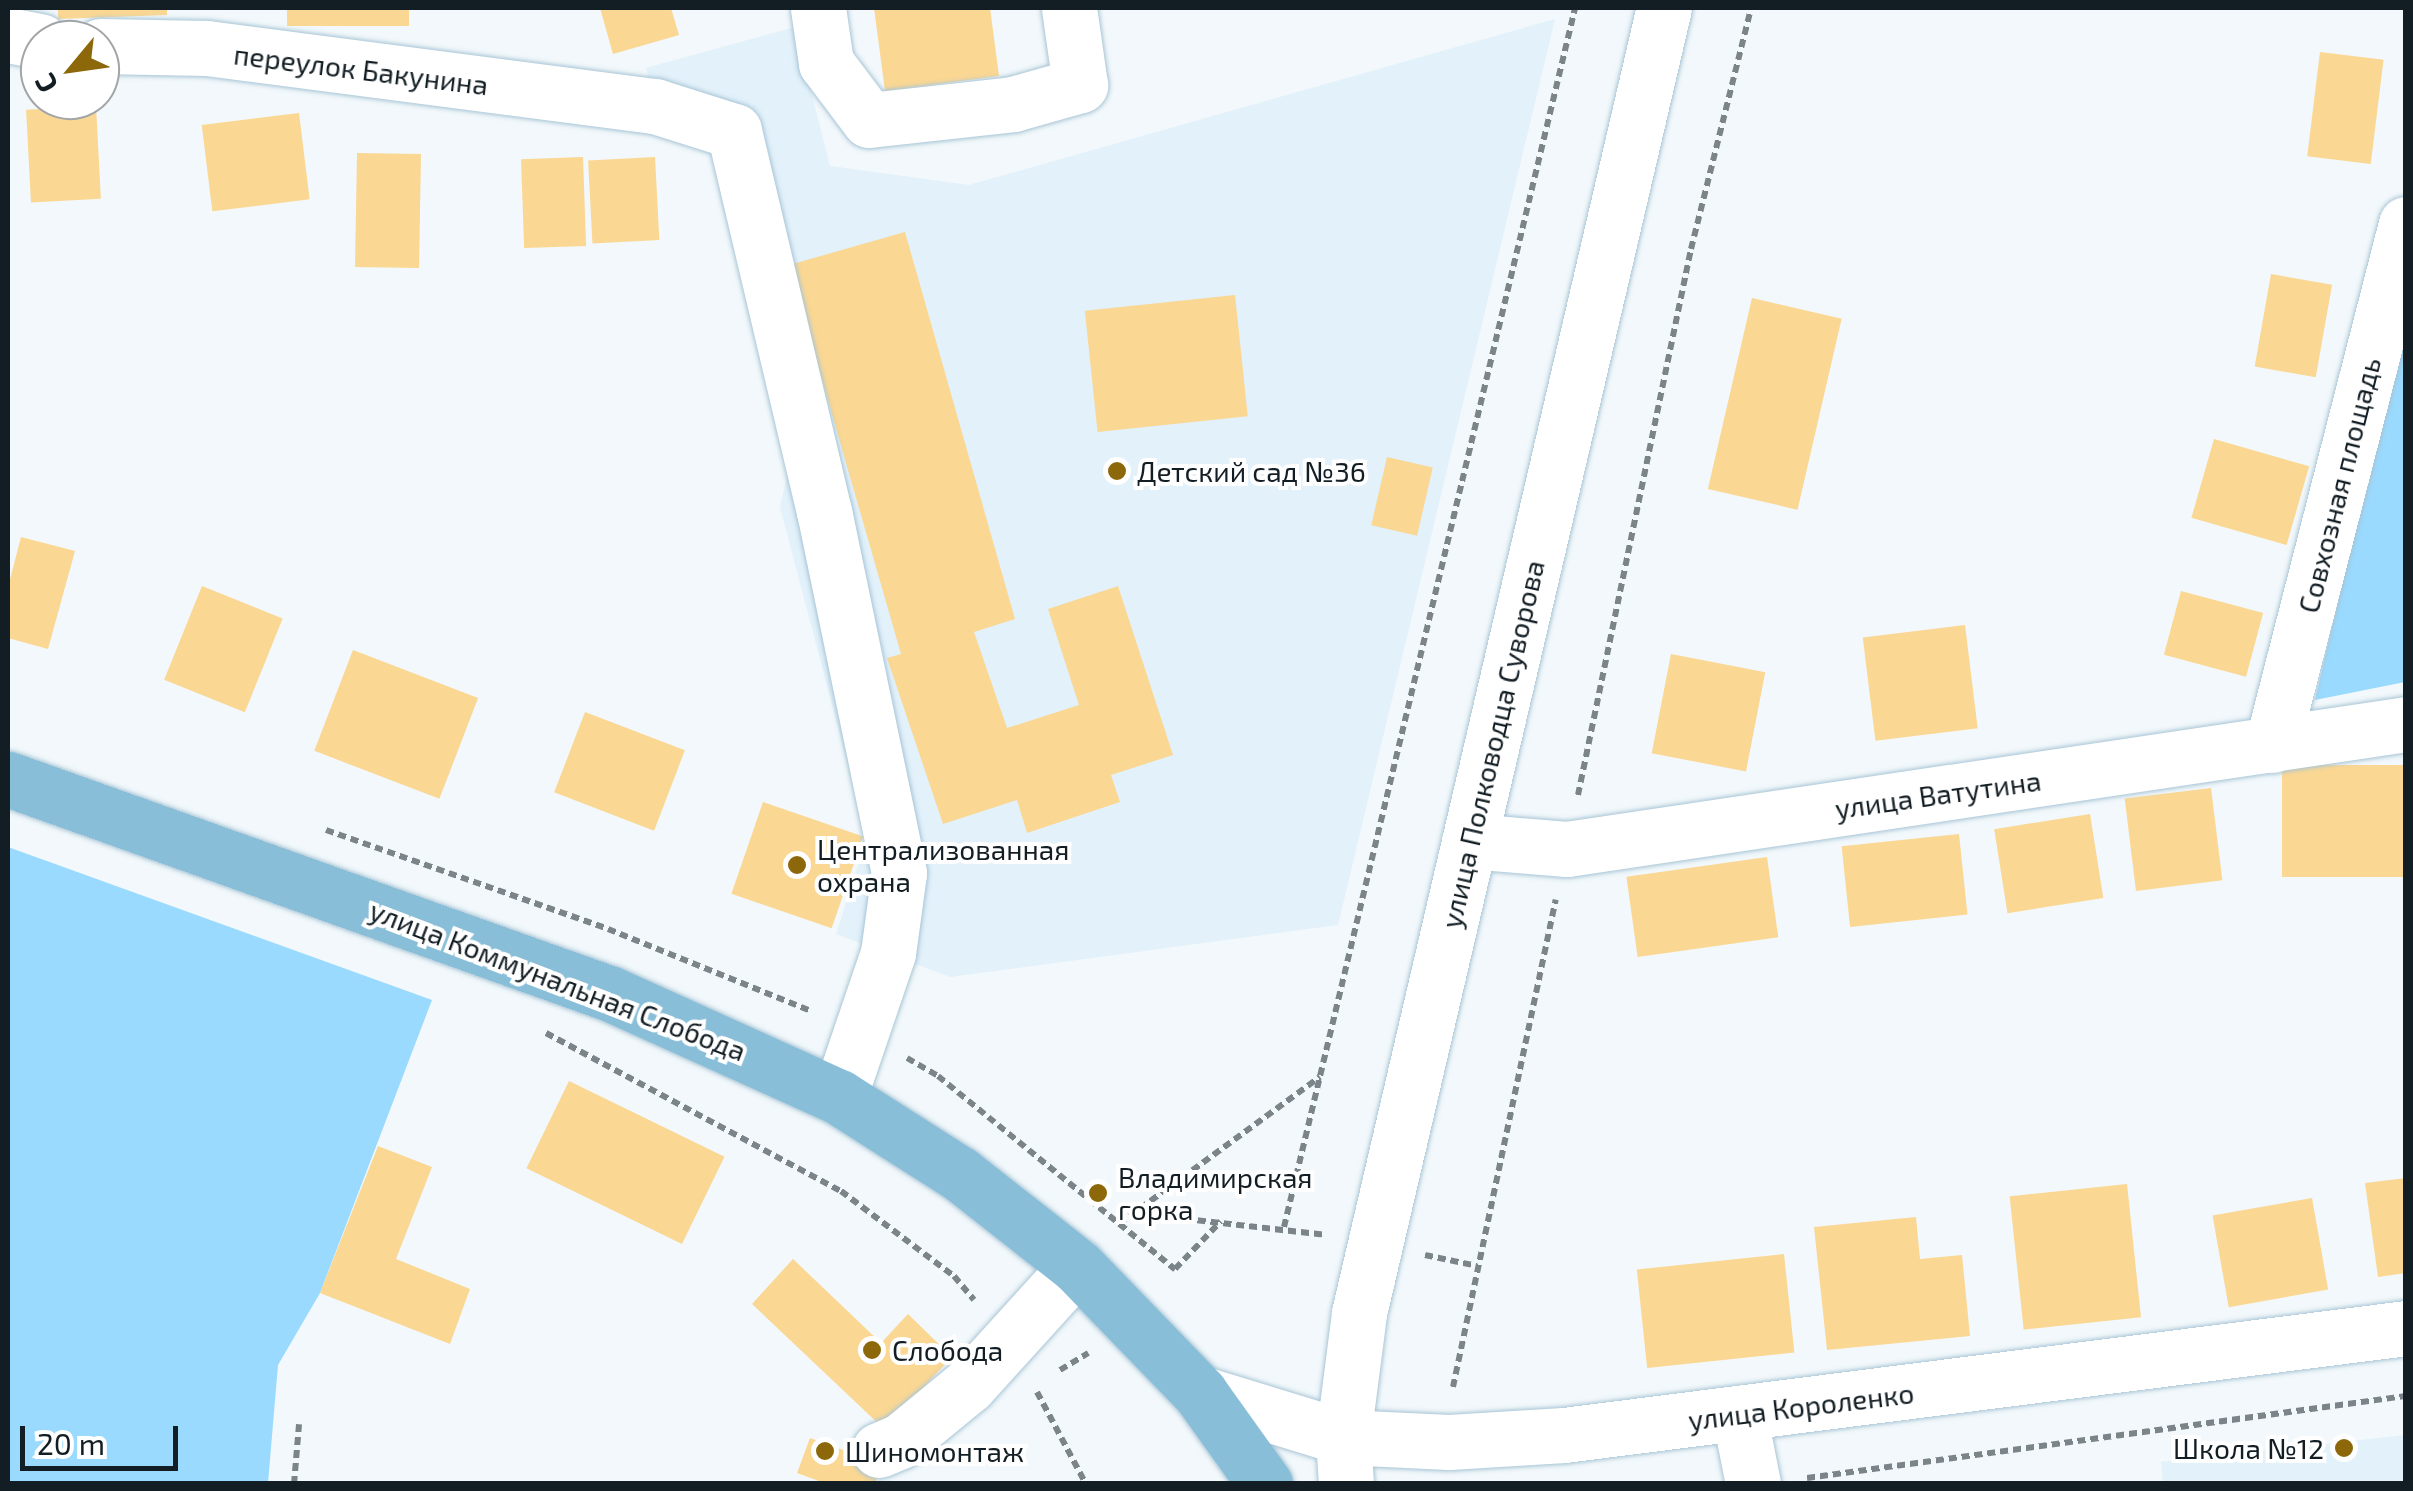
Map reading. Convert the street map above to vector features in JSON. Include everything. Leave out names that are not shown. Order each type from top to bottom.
[{"type":"main road","name":"улица Коммунальная Слобода","points":[[8,779],[611,994],[839,1097],[960,1174],[1077,1266],[1200,1393],[1265,1484]]},
{"type":"street","points":[[818,8],[826,63],[869,120],[1013,104],[1080,84],[1069,8]]},
{"type":"street","name":"улица Полководца Суворова","points":[[1344,1460],[1359,1313],[1664,8]]},
{"type":"street","name":"переулок Бакунина","points":[[120,43],[209,28],[622,102],[734,132],[824,511],[899,873],[888,953],[839,1097]]},
{"type":"street","name":"Совхозная площадь","points":[[2272,745],[2406,224]]},
{"type":"street","name":"улица Ватутина","points":[[1470,840],[1567,849],[2406,724]]},
{"type":"street","points":[[879,1450],[916,1429],[1010,1343],[1077,1266]]},
{"type":"street","name":"улица Короленко","points":[[1200,1393],[1344,1460],[1449,1442],[1739,1413],[2406,1328]]},
{"type":"street","points":[[1739,1413],[1771,1482]]},
{"type":"path","points":[[1284,1227],[1576,8]]},
{"type":"path","points":[[1452,1393],[1691,248],[1751,8]]},
{"type":"path","points":[[532,1025],[841,1190],[954,1276],[1010,1343]]},
{"type":"path","points":[[1119,1224],[1321,1076]]},
{"type":"path","points":[[1133,1213],[1284,1227],[1331,1236]]},
{"type":"path","points":[[1174,1270],[1221,1221]]},
{"type":"path","points":[[1423,1255],[1478,1266]]},
{"type":"path","points":[[1086,1484],[1034,1387],[1096,1348]]},
{"type":"path","points":[[1771,1482],[2406,1396]]},
{"type":"path","points":[[294,1484],[298,1424]]},
{"type":"shaded area","name":"Детский сад №36","points":[[1555,19],[1338,925],[950,977],[836,934],[867,838],[780,507],[796,436],[737,192],[696,136],[655,106],[646,68],[795,27],[830,166],[969,185]]},
{"type":"shaded area","points":[[2405,312],[2405,682],[2315,700]]},
{"type":"shaded area","points":[[8,847],[432,1000],[320,1293],[278,1365],[268,1483],[8,1483]]},
{"type":"shaded area","name":"Школа №12","points":[[2405,1435],[2405,1483],[2163,1483],[2161,1462]]},
{"type":"building","points":[[58,8],[167,8],[167,15],[58,19]]},
{"type":"building","points":[[287,8],[409,8],[409,26],[287,26]]},
{"type":"building","points":[[600,8],[671,8],[679,35],[613,54]]},
{"type":"building","points":[[874,8],[990,8],[999,76],[885,91]]},
{"type":"building","points":[[2320,52],[2384,60],[2371,164],[2307,156]]},
{"type":"building","points":[[299,113],[310,199],[212,211],[202,125]]},
{"type":"building","points":[[27,120],[97,120],[101,199],[31,203]]},
{"type":"building","points":[[357,153],[421,154],[419,268],[355,267]]},
{"type":"building","points":[[583,157],[586,246],[524,248],[521,159]]},
{"type":"building","points":[[655,157],[659,240],[592,243],[588,161]]},
{"type":"building","points":[[905,232],[1015,619],[974,632],[1007,728],[1079,705],[1048,609],[1118,586],[1173,755],[1111,775],[1120,802],[1027,833],[1017,800],[943,824],[887,658],[901,654],[789,265]]},
{"type":"building","points":[[2271,274],[2332,285],[2316,377],[2255,367]]},
{"type":"building","points":[[1235,295],[1248,416],[1098,432],[1085,311]]},
{"type":"building","points":[[1752,298],[1842,319],[1798,510],[1708,489]]},
{"type":"building","points":[[2214,439],[2309,466],[2287,545],[2191,518]]},
{"type":"building","points":[[1387,457],[1433,468],[1417,536],[1371,525]]},
{"type":"building","points":[[21,537],[75,551],[48,649],[8,638],[8,587]]},
{"type":"building","points":[[202,586],[283,619],[245,712],[164,680]]},
{"type":"building","points":[[2181,591],[2263,613],[2246,677],[2164,655]]},
{"type":"building","points":[[1965,625],[1978,728],[1875,741],[1863,638]]},
{"type":"building","points":[[353,650],[478,698],[439,799],[314,751]]},
{"type":"building","points":[[1671,654],[1765,672],[1746,771],[1652,753]]},
{"type":"building","points":[[585,712],[685,750],[654,831],[554,792]]},
{"type":"building","points":[[2282,765],[2406,765],[2406,877],[2282,877]]},
{"type":"building","points":[[2211,788],[2222,880],[2136,891],[2125,799]]},
{"type":"building","name":"Централизованная охрана","points":[[763,802],[863,837],[832,928],[731,894]]},
{"type":"building","points":[[2090,814],[2103,898],[2007,913],[1994,829]]},
{"type":"building","points":[[1959,834],[1967,915],[1850,927],[1842,846]]},
{"type":"building","points":[[1767,857],[1778,937],[1638,957],[1626,877]]},
{"type":"building","points":[[569,1081],[724,1157],[682,1244],[526,1168]]},
{"type":"building","points":[[378,1146],[432,1167],[396,1259],[470,1289],[450,1344],[320,1293]]},
{"type":"building","points":[[2406,1178],[2406,1273],[2378,1277],[2365,1183]]},
{"type":"building","points":[[2127,1184],[2141,1317],[2024,1330],[2010,1196]]},
{"type":"building","points":[[2312,1198],[2328,1290],[2229,1307],[2213,1216]]},
{"type":"building","points":[[1916,1217],[1920,1259],[1962,1255],[1970,1336],[1827,1350],[1814,1227]]},
{"type":"building","points":[[1784,1254],[1794,1352],[1647,1368],[1637,1269]]},
{"type":"building","name":"Слобода","points":[[793,1259],[881,1343],[908,1314],[952,1357],[884,1429],[752,1304]]},
{"type":"building","name":"Шиномонтаж","points":[[810,1438],[882,1464],[875,1484],[827,1484],[797,1473]]},
{"type":"place","name":"Детский сад №36","points":[[1117,471]]},
{"type":"place","name":"Централизованная охрана","points":[[797,865]]},
{"type":"place","name":"Владимирская горка","points":[[1098,1193]]},
{"type":"place","name":"Слобода","points":[[872,1350]]},
{"type":"place","name":"Школа №12","points":[[2344,1448]]},
{"type":"place","name":"Шиномонтаж","points":[[825,1451]]}]
